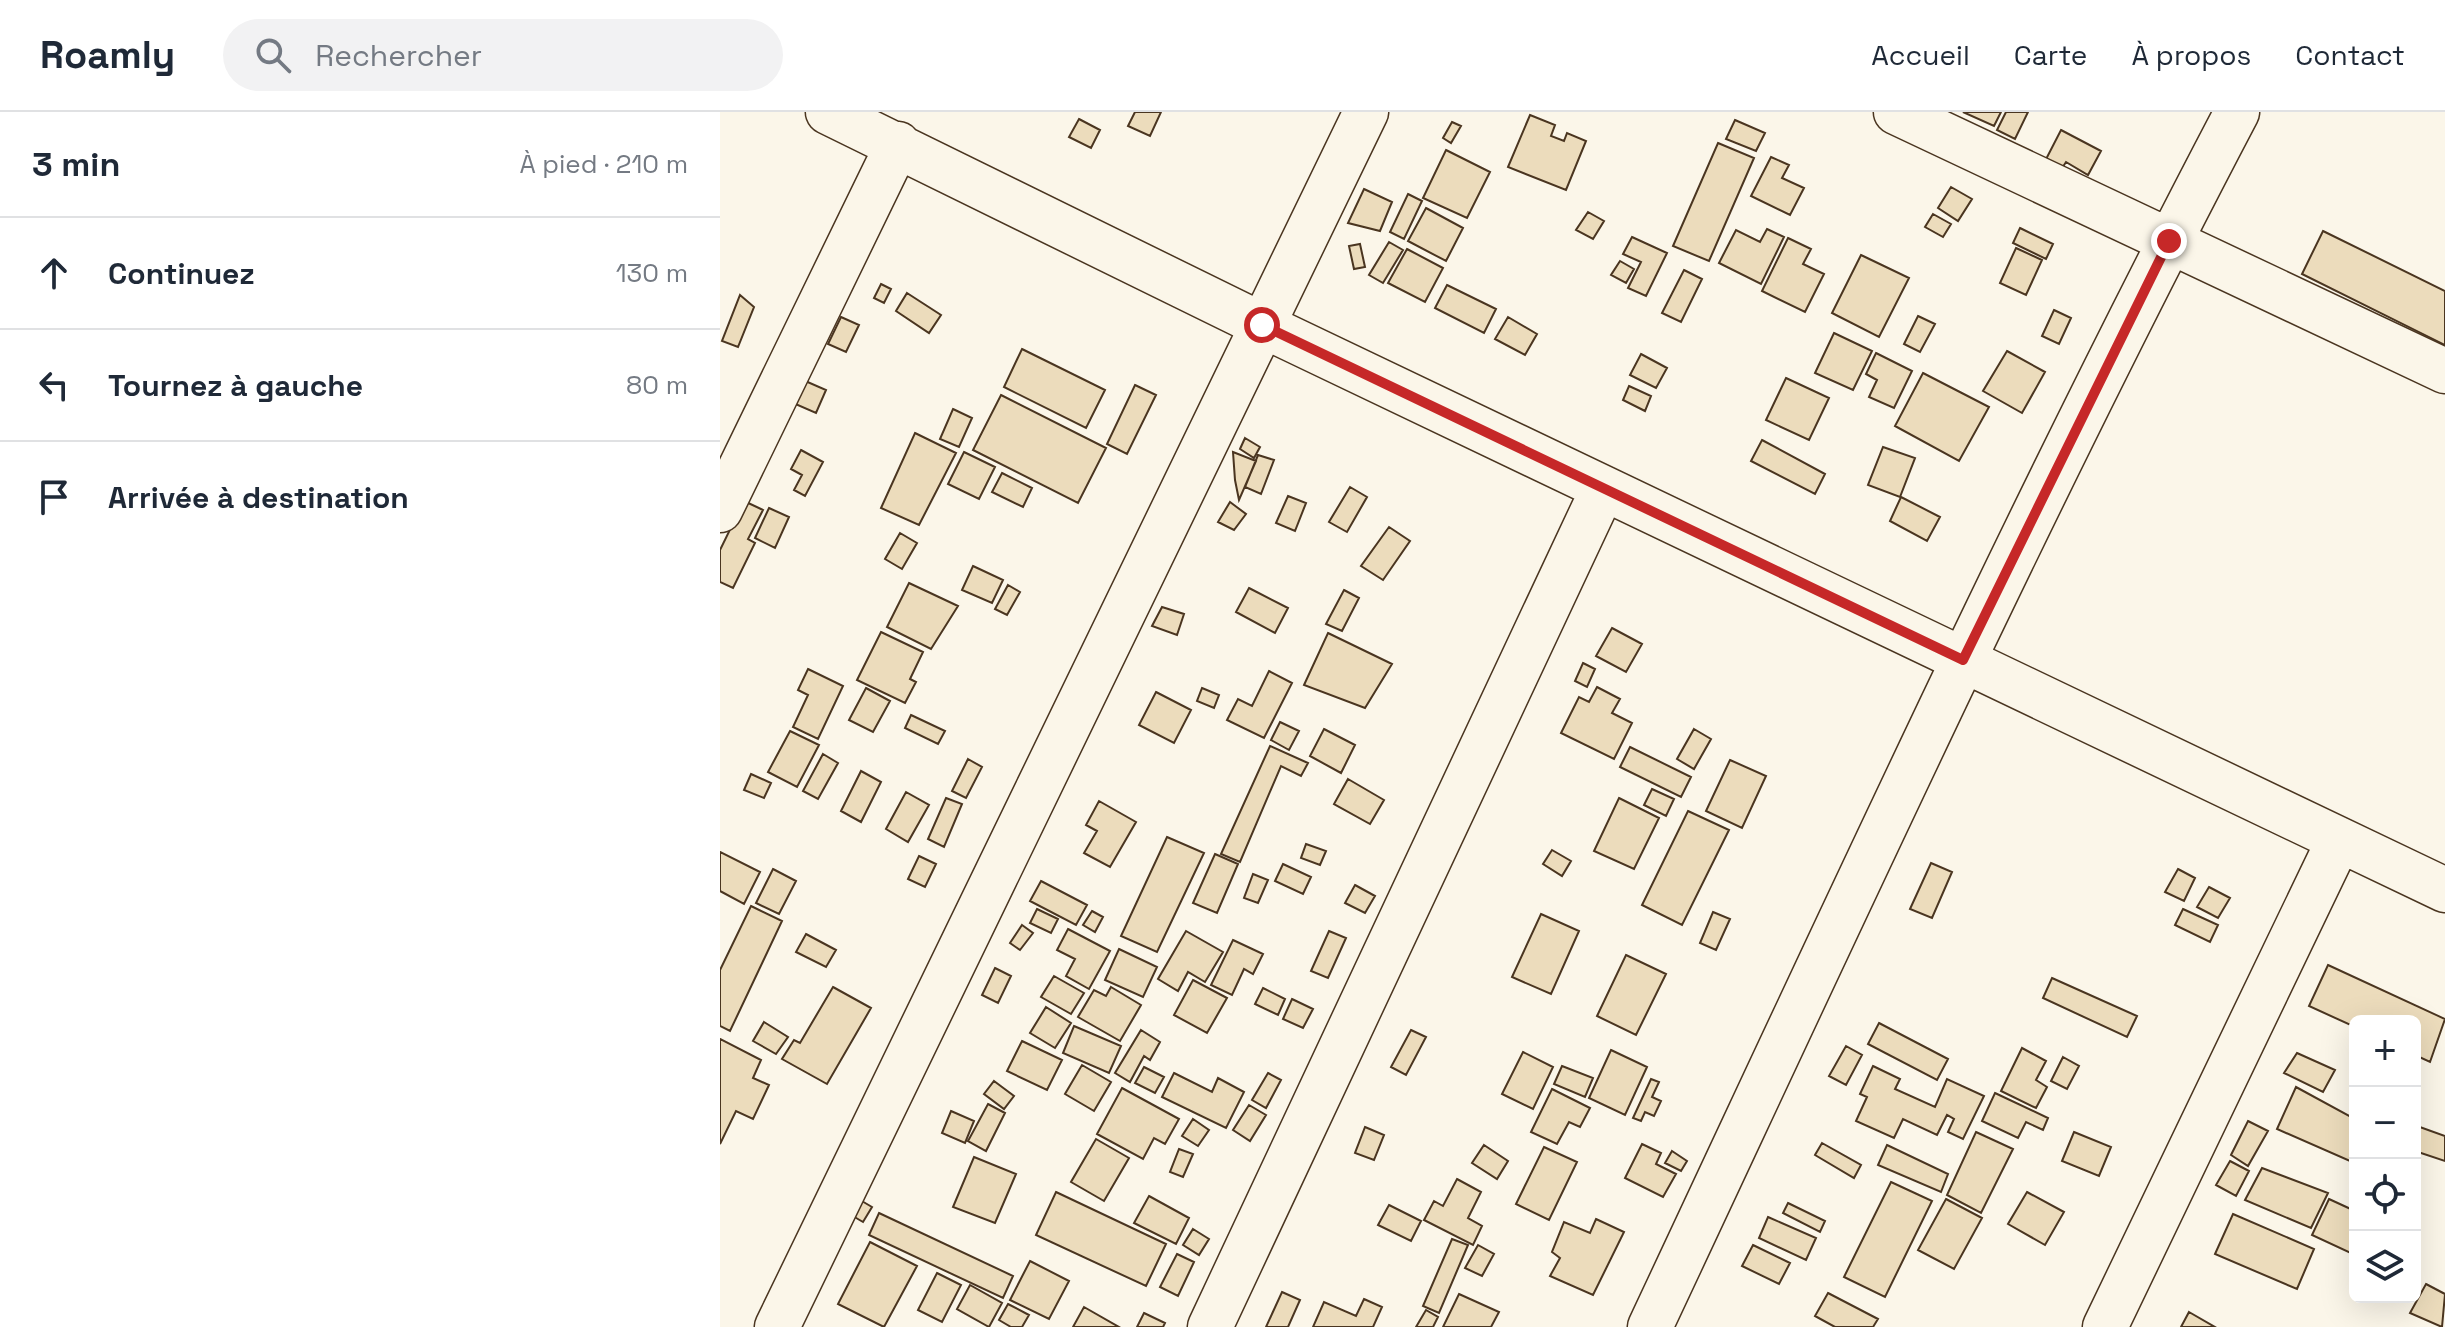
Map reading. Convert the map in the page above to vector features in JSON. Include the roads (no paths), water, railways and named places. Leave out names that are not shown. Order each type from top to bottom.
[{"type":"street","points":[[828,112],[1262,325],[2445,890]]},
{"type":"street","points":[[777,1327],[1366,112]]},
{"type":"street","points":[[1896,112],[2445,371]]},
{"type":"street","points":[[1650,1327],[1963,660],[2169,241],[2237,112]]},
{"type":"street","points":[[720,510],[898,144]]},
{"type":"street","points":[[1210,1327],[1603,489]]},
{"type":"street","points":[[2105,1327],[2339,840]]}]
